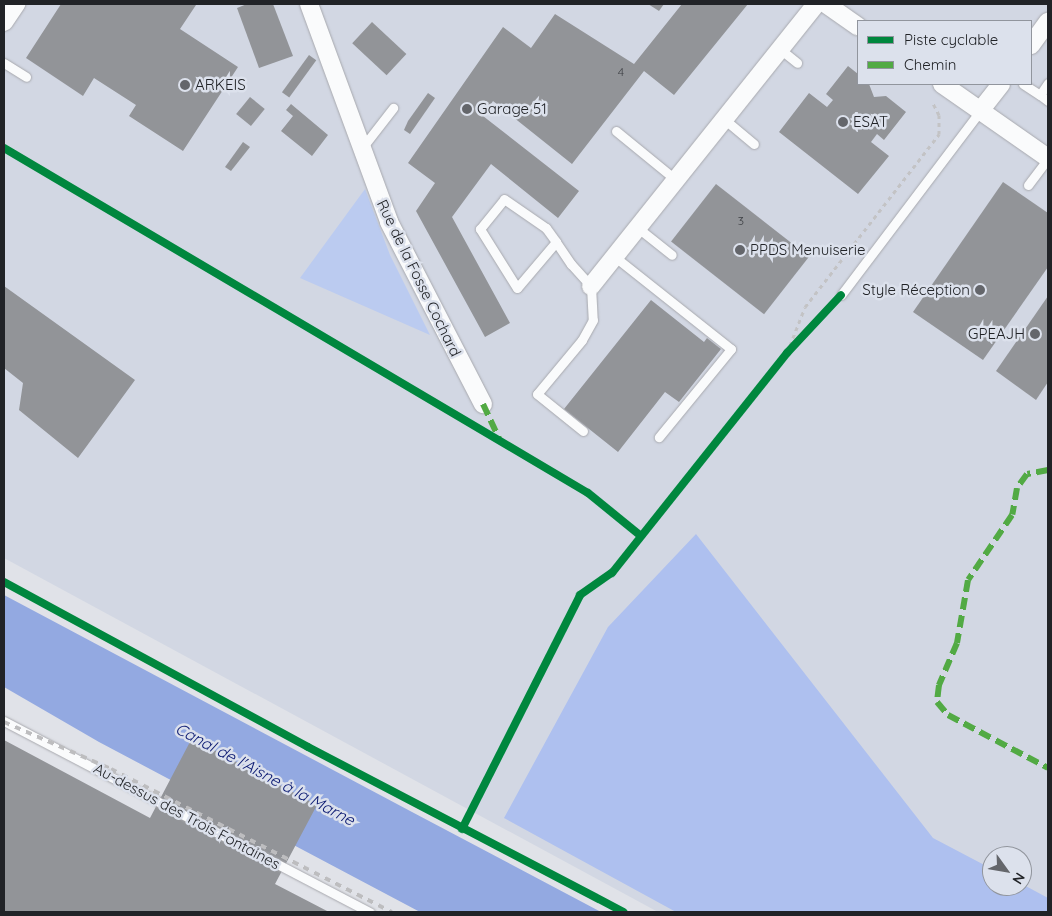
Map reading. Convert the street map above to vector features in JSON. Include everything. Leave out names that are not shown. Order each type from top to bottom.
[{"type":"street","points":[[4,22],[16,4]]},
{"type":"street","name":"Rue de la Fosse Cochard","points":[[309,4],[389,222],[483,404]]},
{"type":"street","points":[[591,286],[816,4]]},
{"type":"street","points":[[826,4],[857,25]]},
{"type":"street","points":[[1032,44],[1048,22]]},
{"type":"street","points":[[943,85],[1048,158]]},
{"type":"street","points":[[980,111],[1000,85]]},
{"type":"lane","points":[[780,49],[797,63]]},
{"type":"lane","points":[[4,62],[26,77]]},
{"type":"lane","points":[[1040,95],[1048,83]]},
{"type":"lane","points":[[1025,85],[1048,101]]},
{"type":"lane","points":[[362,148],[393,108]]},
{"type":"lane","points":[[841,295],[980,111]]},
{"type":"lane","points":[[724,119],[754,144]]},
{"type":"lane","points":[[616,131],[676,180]]},
{"type":"lane","points":[[1028,185],[1048,158]]},
{"type":"lane","points":[[556,242],[517,288],[480,229],[504,199],[546,228],[556,242],[571,264],[591,286],[593,320],[582,340],[537,394],[583,431]]},
{"type":"lane","points":[[638,228],[672,255]]},
{"type":"lane","points":[[615,256],[642,281],[731,349],[659,437]]},
{"type":"lane","name":"Au-dessus des Trois Fontaines","points":[[4,720],[370,912]]},
{"type":"path","points":[[788,353],[804,307],[939,134],[940,116],[931,99],[941,85]]},
{"type":"path","points":[[781,361],[807,331]]},
{"type":"shaded area","points":[[4,4],[1048,4],[1048,912],[658,912],[4,558]]},
{"type":"shaded area","points":[[365,189],[390,255],[430,335],[300,278]]},
{"type":"shaded area","points":[[696,534],[933,838],[982,864],[982,896],[1032,896],[1032,889],[1048,898],[1048,912],[676,912],[504,818],[608,627]]},
{"type":"water","name":"Canal de l'Aisne à la Marne","points":[[4,595],[601,912],[420,912],[99,742],[4,687]]},
{"type":"building","points":[[61,4],[196,5],[180,29],[238,67],[183,151],[129,116],[136,105],[94,78],[83,96],[26,58]]},
{"type":"building","name":"ARKEIS","points":[[247,4],[273,4],[293,56],[259,68],[237,8]]},
{"type":"building","points":[[648,4],[664,4],[659,11]]},
{"type":"building","points":[[682,4],[748,4],[674,95],[644,71],[572,164],[493,101],[483,116],[579,191],[558,218],[491,164],[452,217],[510,323],[485,337],[416,211],[435,183],[408,163],[503,27],[531,48],[555,14],[634,64]]},
{"type":"building","points":[[372,22],[406,54],[387,75],[352,43]]},
{"type":"building","points":[[309,55],[316,60],[289,98],[282,92]]},
{"type":"building","name":"ESAT","points":[[848,66],[857,73],[857,85],[869,85],[874,97],[886,96],[906,112],[884,140],[877,134],[871,142],[889,156],[858,194],[779,132],[809,93],[827,107],[833,100],[826,94]]},
{"type":"building","points":[[428,93],[435,98],[410,134],[404,130],[408,121]]},
{"type":"building","points":[[250,97],[265,109],[251,126],[236,114]]},
{"type":"building","points":[[291,104],[328,135],[312,156],[281,131],[293,116],[286,110]]},
{"type":"building","points":[[243,142],[250,147],[231,171],[225,167]]},
{"type":"building","name":"Style Réception","points":[[1003,182],[1048,213],[1048,267],[983,360],[913,312]]},
{"type":"building","name":"PPDS Menuiserie","points":[[716,184],[809,257],[764,314],[671,242]]},
{"type":"building","points":[[4,286],[135,380],[78,458],[19,410],[23,383],[4,368]]},
{"type":"building","name":"GPEAJH","points":[[1048,296],[1048,382],[1036,400],[996,371]]},
{"type":"building","points":[[651,300],[704,342],[707,338],[721,349],[679,402],[665,392],[618,452],[564,409]]},
{"type":"building","points":[[192,738],[317,805],[275,884],[329,912],[4,912],[4,740],[150,818]]},
{"type":"railway","points":[[4,722],[111,769],[392,912]]},
{"type":"marked path","points":[[483,404],[499,439]]},
{"type":"marked path","points":[[1048,470],[1027,474],[1017,488],[1012,515],[968,580],[957,643],[939,685],[937,702],[948,715],[1048,768]]},
{"type":"cycle path","points":[[4,148],[588,493],[641,536]]},
{"type":"cycle path","points":[[462,829],[580,595],[612,573],[787,353],[841,295]]},
{"type":"cycle path","points":[[4,582],[308,747],[624,912]]},
{"type":"place","name":"ARKEIS","points":[[185,85]]},
{"type":"place","name":"Garage 51","points":[[467,109]]},
{"type":"place","name":"ESAT","points":[[843,122]]},
{"type":"place","name":"PPDS Menuiserie","points":[[740,250]]},
{"type":"place","name":"Style Réception","points":[[980,290]]},
{"type":"place","name":"GPEAJH","points":[[1035,334]]}]
